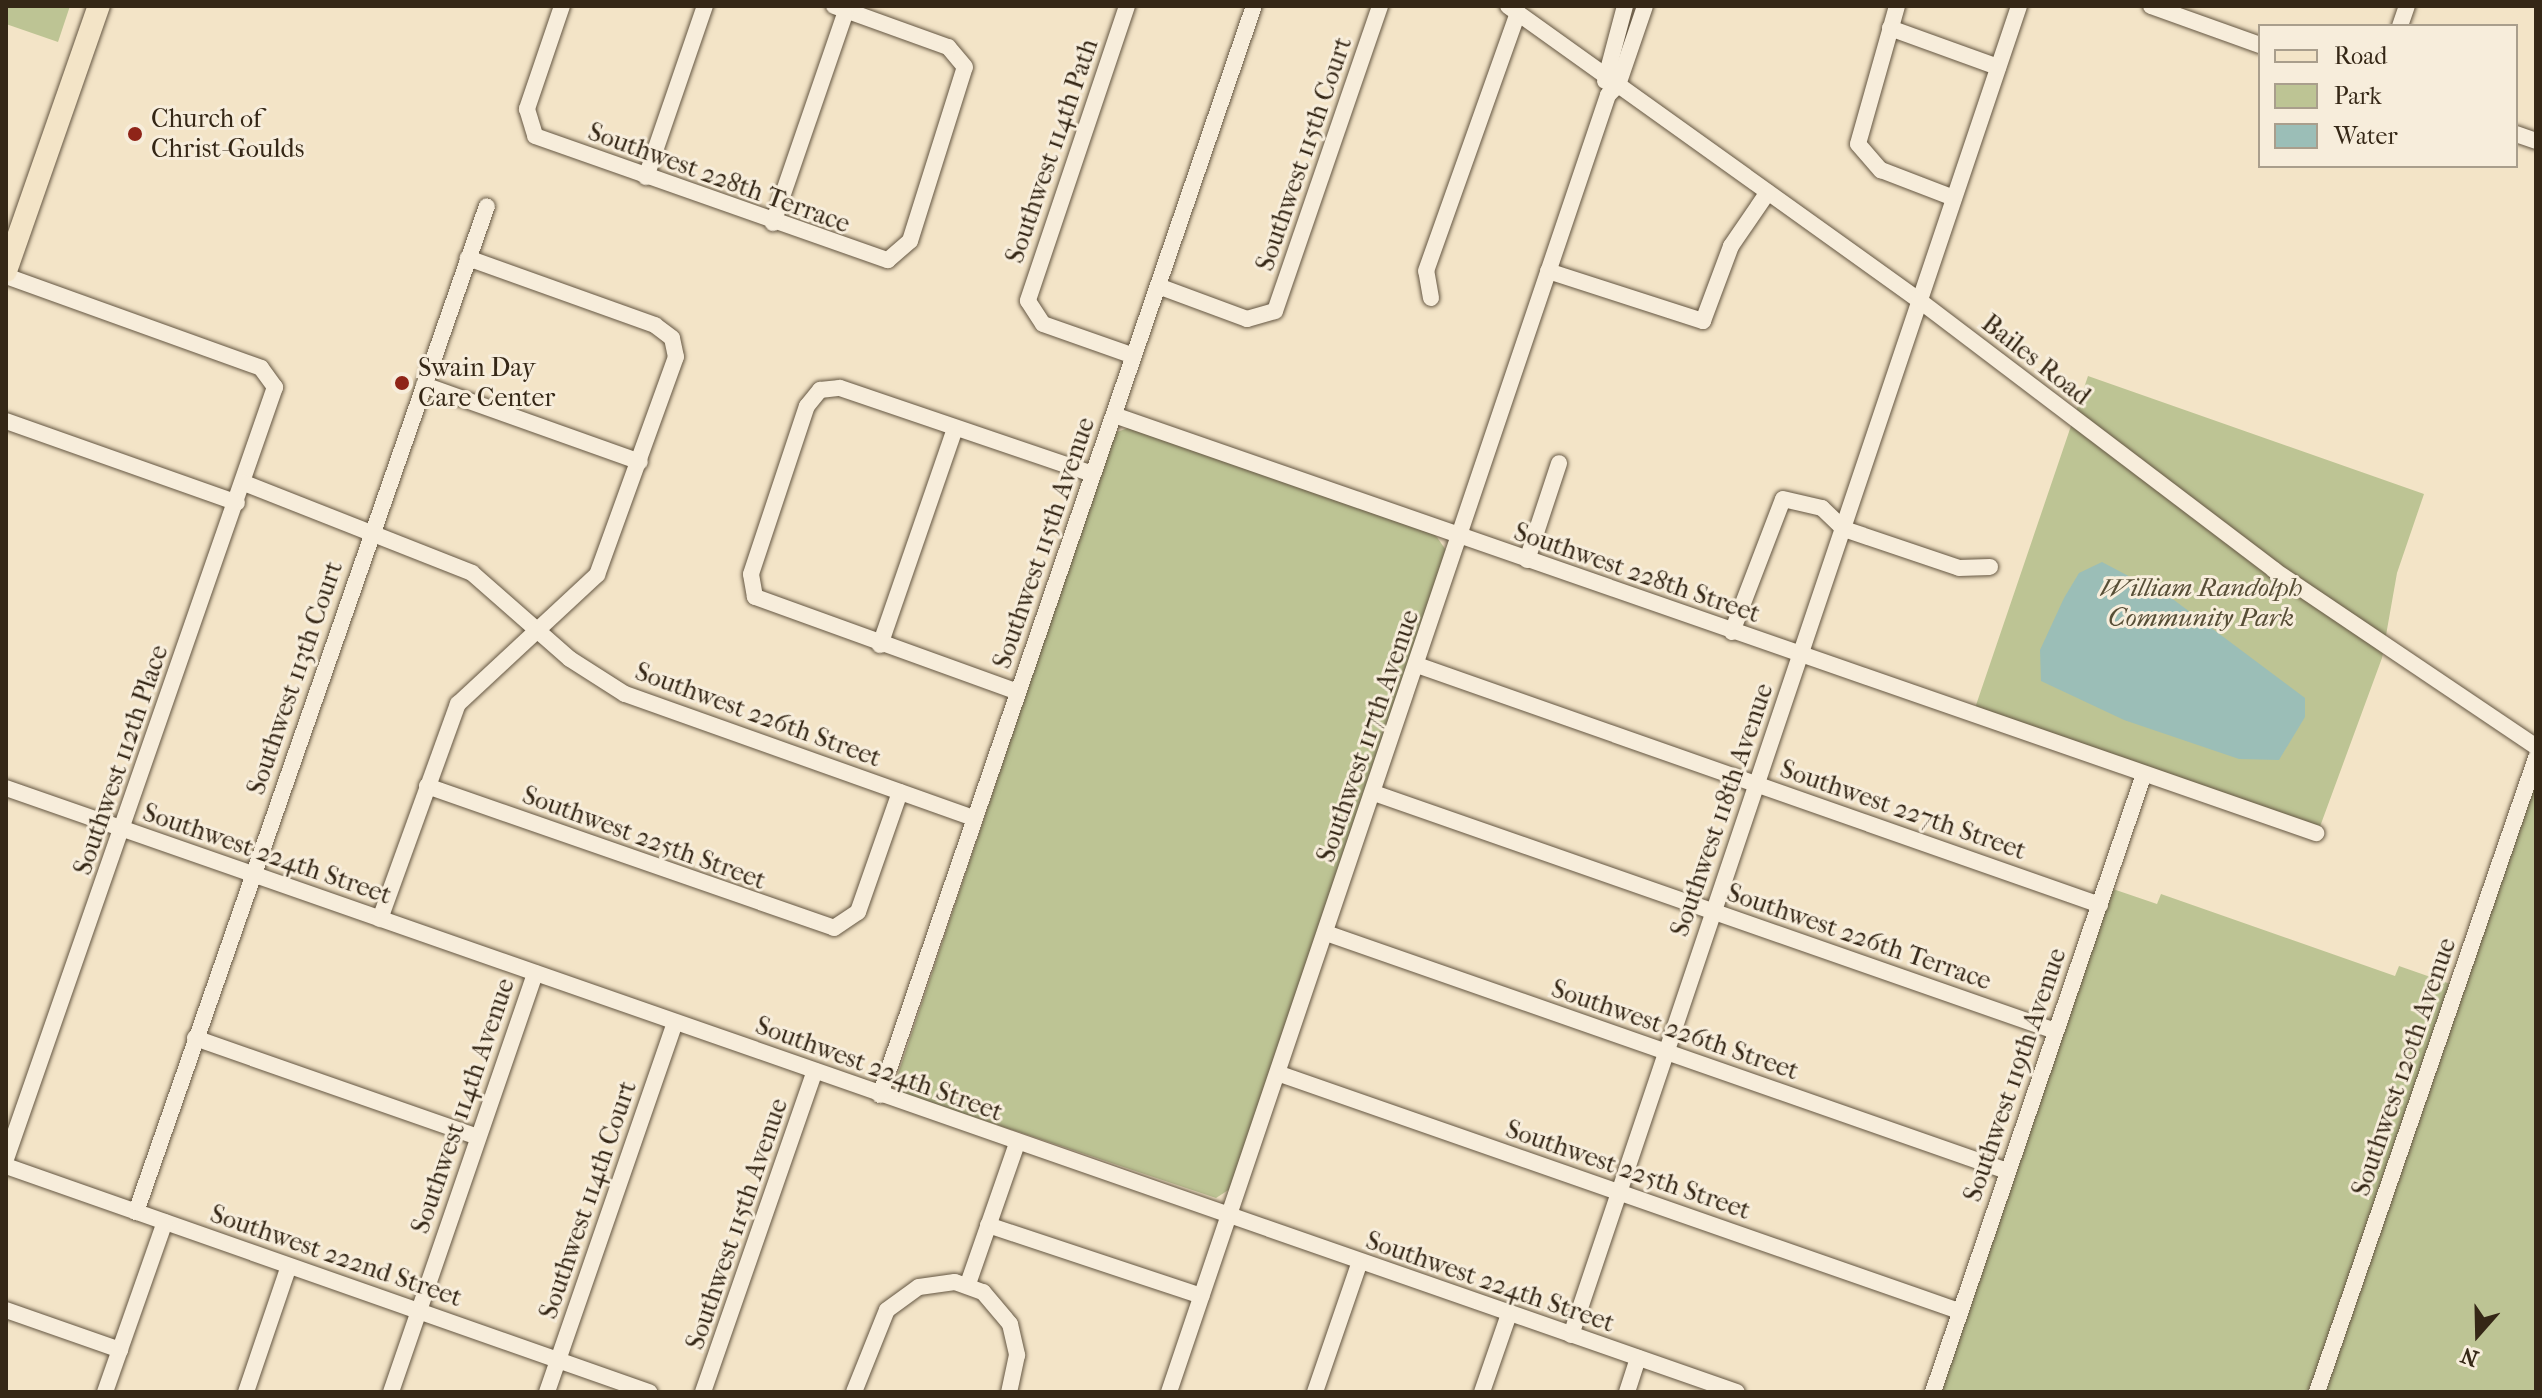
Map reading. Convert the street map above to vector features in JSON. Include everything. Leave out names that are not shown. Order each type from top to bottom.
[{"type":"main road","points":[[6,274],[99,6]]},
{"type":"street","name":"Southwest 228th Terrace","points":[[562,6],[527,122],[544,142],[879,261],[903,252],[965,78],[964,64],[948,47],[840,8]]},
{"type":"street","points":[[646,177],[705,6]]},
{"type":"street","name":"Southwest 114th Path","points":[[1127,6],[1030,289],[1031,312],[1043,324],[1134,356]]},
{"type":"street","name":"Southwest 115th Avenue","points":[[880,1095],[1254,6]]},
{"type":"street","name":"Southwest 115th Court","points":[[1158,286],[1247,319],[1270,314],[1380,6]]},
{"type":"street","points":[[1604,75],[1625,6]]},
{"type":"street","name":"Southwest 117th Avenue","points":[[1169,1392],[1280,1074],[1548,271],[1645,6]]},
{"type":"street","points":[[1897,6],[1858,144],[1881,170],[1954,198]]},
{"type":"street","name":"Southwest 118th Avenue","points":[[1571,1335],[2019,6]]},
{"type":"street","points":[[2151,6],[2258,44]]},
{"type":"street","points":[[773,223],[840,8]]},
{"type":"street","points":[[1431,298],[1426,271],[1513,9],[1604,75],[1613,90]]},
{"type":"street","points":[[1890,28],[1998,67]]},
{"type":"street","name":"Bailes Road","points":[[1613,90],[1768,192],[1920,301],[2262,561],[2536,747]]},
{"type":"street","points":[[1548,271],[1703,321],[1731,246],[1768,192]]},
{"type":"street","name":"Southwest 113th Court","points":[[136,1212],[487,206]]},
{"type":"street","points":[[380,919],[458,704],[597,575],[673,369],[675,342],[648,321],[468,258]]},
{"type":"street","name":"Southwest 112th Place","points":[[6,274],[271,377],[273,399],[6,1159]]},
{"type":"street","points":[[424,385],[640,462]]},
{"type":"street","points":[[1018,692],[766,605],[750,588],[807,406],[820,390],[840,388],[1093,474]]},
{"type":"street","name":"Southwest 228th Street","points":[[1114,415],[2316,833]]},
{"type":"street","points":[[6,421],[237,503]]},
{"type":"street","points":[[880,645],[955,429]]},
{"type":"street","points":[[1527,560],[1559,463]]},
{"type":"street","name":"Southwest 226th Street","points":[[244,483],[472,573],[625,694],[974,818]]},
{"type":"street","points":[[1732,632],[1783,499],[1801,500],[1832,514],[1844,529],[1959,568],[1990,567]]},
{"type":"street","name":"Southwest 227th Street","points":[[1417,665],[2100,905]]},
{"type":"street","name":"Southwest 120th Avenue","points":[[2317,1392],[2536,758]]},
{"type":"street","name":"Southwest 119th Avenue","points":[[1933,1392],[2144,774]]},
{"type":"street","name":"Southwest 225th Street","points":[[427,786],[817,925],[846,925],[860,908],[900,792]]},
{"type":"street","name":"Southwest 224th Street","points":[[6,788],[1359,1264],[1737,1392]]},
{"type":"street","name":"Southwest 226th Terrace","points":[[1374,793],[2055,1031]]},
{"type":"street","name":"Southwest 226th Street","points":[[1326,933],[2007,1171]]},
{"type":"street","name":"Southwest 114th Avenue","points":[[391,1392],[535,973]]},
{"type":"street","name":"Southwest 114th Court","points":[[547,1392],[675,1023]]},
{"type":"street","points":[[195,1038],[477,1137]]},
{"type":"street","name":"Southwest 115th Avenue","points":[[703,1392],[815,1071]]},
{"type":"street","name":"Southwest 225th Street","points":[[1280,1074],[1959,1311]]},
{"type":"street","points":[[968,1284],[1017,1143]]},
{"type":"street","name":"Southwest 222nd Street","points":[[6,1166],[649,1392]]},
{"type":"street","points":[[105,1392],[165,1222]]},
{"type":"street","points":[[988,1225],[1201,1296]]},
{"type":"street","points":[[1315,1392],[1359,1264]]},
{"type":"street","points":[[246,1392],[289,1266]]},
{"type":"street","points":[[854,1392],[878,1323],[895,1302],[930,1284],[968,1284],[996,1302],[1014,1334],[1009,1392]]},
{"type":"street","points":[[6,1310],[120,1350]]},
{"type":"street","points":[[1482,1392],[1509,1314]]},
{"type":"street","points":[[1627,1392],[1638,1358]]},
{"type":"green space","points":[[6,6],[70,6],[58,42],[6,24]]},
{"type":"green space","name":"William Randolph Community Park","points":[[2088,376],[2424,494],[2397,573],[2382,658],[2318,832],[1974,711]]},
{"type":"green space","points":[[1128,428],[1434,533],[1448,553],[1230,1189],[1216,1198],[899,1092],[895,1083],[1114,433]]},
{"type":"green space","points":[[2536,775],[2536,1392],[1938,1392],[2110,888],[2157,904],[2161,894],[2395,976],[2399,966],[2462,988]]},
{"type":"water","points":[[2102,562],[2174,600],[2305,698],[2305,717],[2279,760],[2239,759],[2124,720],[2041,681],[2040,650],[2064,598],[2079,573]]},
{"type":"place","name":"Church of Christ-Goulds","points":[[135,134]]},
{"type":"place","name":"Swain Day Care Center","points":[[402,383]]}]
